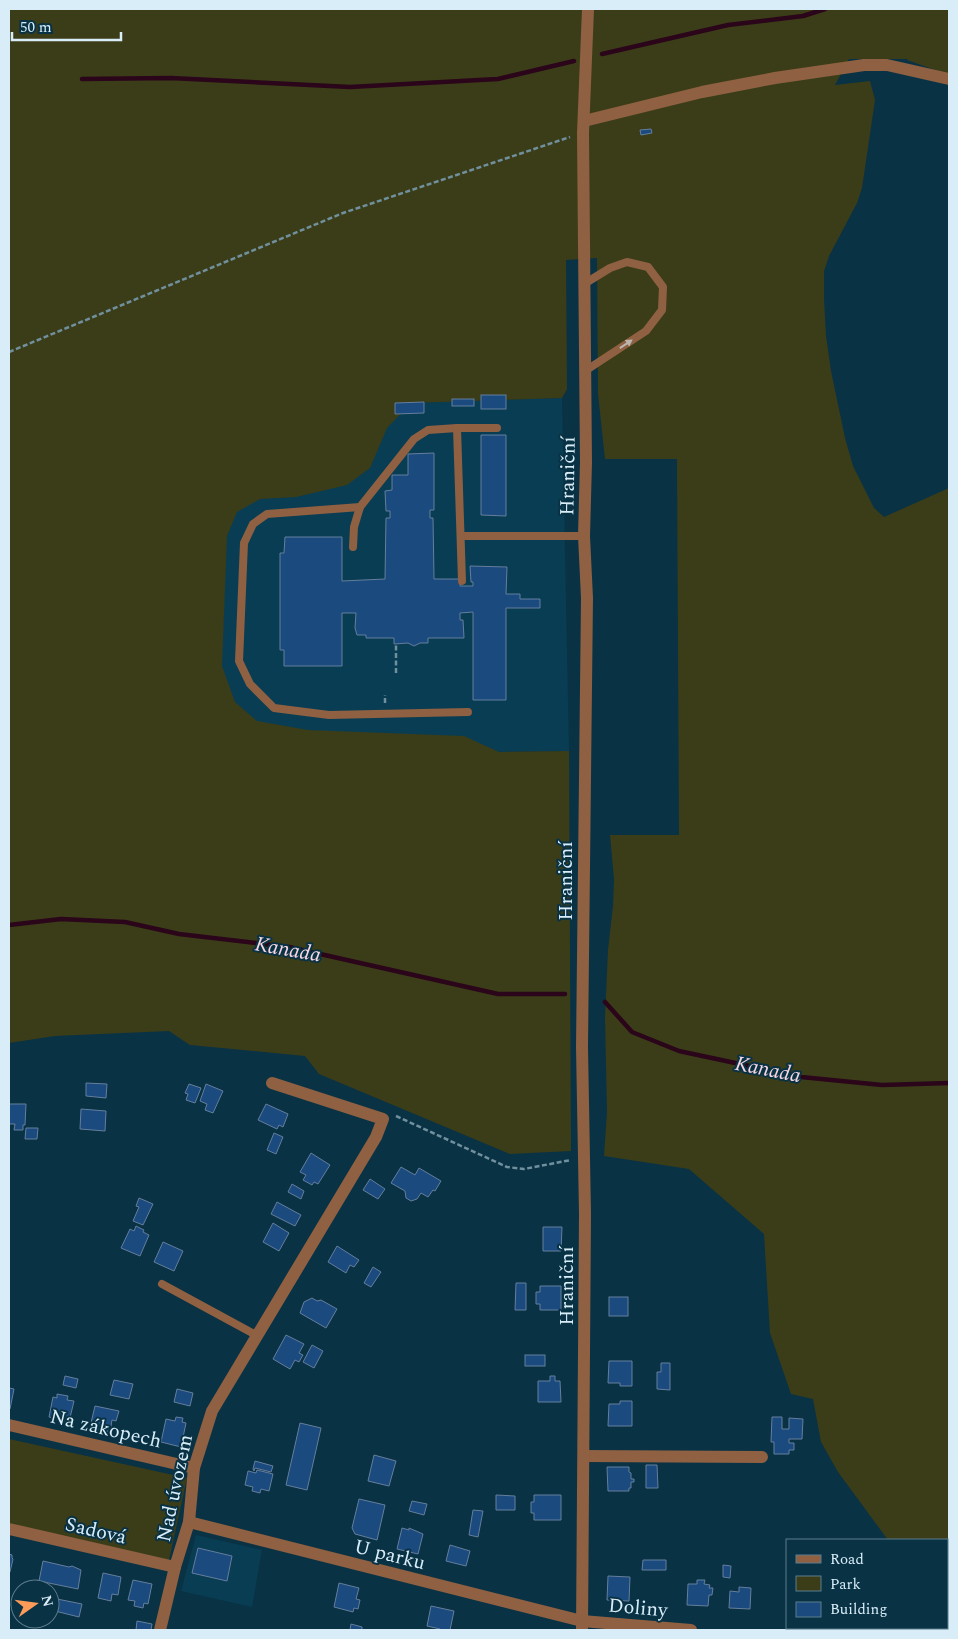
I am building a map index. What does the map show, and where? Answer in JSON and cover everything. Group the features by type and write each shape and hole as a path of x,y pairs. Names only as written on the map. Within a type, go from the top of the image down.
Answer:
{"street":[{"name":"Hraniční","path":"582,1626 584,1158 582,1048 587,598 584,536 586,462 583,127 588,9"},
{"path":"583,127 702,92 775,78 864,65 887,65 949,79"},
{"path":"272,1083 383,1119"},
{"name":"Nad úvozem","path":"160,1630 189,1522 194,1468 212,1411 376,1137 383,1119"},
{"name":"Na zákopech","path":"9,1425 194,1468"},
{"path":"584,1456 762,1457"},
{"name":"U parku","path":"189,1522 582,1626"},
{"name":"Sadová","path":"9,1529 176,1567"},
{"name":"Doliny","path":"582,1626 691,1630"}],"lane":[{"path":"584,284 610,268 627,262 648,267 663,287 662,310 646,331 585,371"},
{"path":"457,428 462,581"},
{"path":"353,547 354,527 360,508 414,439 428,430 497,428"},
{"path":"360,508 267,514 253,524 244,542 239,661 250,684 274,708 329,715 468,712"},
{"path":"461,536 584,536"},
{"path":"162,1284 256,1335"}],"path":[{"path":"9,352 343,213 583,127"},
{"path":"396,644 396,673"},
{"path":"383,1119 395,1115 506,1167 524,1169 584,1158"}],"shaded area":[{"path":"562,398 569,751 201,756 197,403 411,403"},
{"path":"196,1535 262,1550 252,1607 181,1591"}],"green space":[{"path":"9,9 949,9 949,75 908,59 849,59 835,85 870,81 875,100 862,188 857,203 829,256 824,271 824,299 826,336 831,371 845,438 853,466 874,508 884,517 949,488 949,1585 948,1539 887,1539 838,1472 821,1442 813,1399 791,1394 770,1333 764,1234 689,1169 604,1156 607,1112 605,1017 614,879 610,835 679,835 677,459 605,459 598,394 597,258 566,260 567,389 562,398 411,403 387,428 370,468 347,485 296,497 260,499 237,512 227,536 222,666 235,702 257,721 308,730 464,736 499,752 569,751 571,1151 510,1154 319,1074 305,1056 190,1045 169,1031 55,1036 9,1043"},
{"path":"9,1439 187,1478 169,1560 9,1525"}],"building":[{"path":"651,129 652,133 641,135 640,130"},
{"path":"481,395 506,395 506,409 481,409"},
{"path":"452,399 474,399 474,406 452,406"},
{"path":"424,402 424,413 395,414 395,403"},
{"path":"481,435 506,435 506,516 481,515"},
{"path":"434,453 434,510 430,510 430,518 433,518 434,579 461,579 460,586 473,586 470,566 507,567 506,594 520,594 520,599 540,599 540,608 506,608 506,700 473,700 473,612 460,613 460,620 463,620 464,638 428,638 428,643 420,643 414,646 408,643 394,644 394,638 366,638 366,635 357,635 355,628 356,613 342,613 342,666 284,666 284,650 280,650 280,553 284,553 285,537 342,537 342,581 385,579 386,518 390,518 390,511 386,511 385,491 392,490 392,475 408,475 408,454"},
{"path":"86,1083 107,1084 106,1098 86,1096"},
{"path":"189,1084 201,1088 195,1103 186,1100 188,1094 185,1093"},
{"path":"206,1084 223,1091 213,1113 205,1110 207,1104 200,1101"},
{"path":"9,1104 26,1104 23,1130 14,1130 15,1124 9,1124"},
{"path":"266,1104 288,1114 283,1127 279,1125 277,1129 258,1120"},
{"path":"81,1109 106,1111 105,1131 80,1129"},
{"path":"26,1128 38,1128 37,1139 25,1139"},
{"path":"274,1133 283,1137 276,1154 267,1150"},
{"path":"311,1153 330,1165 318,1184 314,1182 312,1185 303,1180 306,1175 300,1172"},
{"path":"401,1167 415,1175 419,1168 441,1181 435,1191 433,1190 428,1197 421,1193 417,1199 411,1201 406,1198 405,1191 391,1183"},
{"path":"370,1179 385,1189 378,1199 363,1190"},
{"path":"292,1184 304,1191 301,1199 288,1192"},
{"path":"139,1198 153,1204 143,1225 133,1221 139,1207 136,1206"},
{"path":"277,1202 301,1215 295,1226 271,1214"},
{"path":"273,1223 289,1233 279,1251 263,1242"},
{"path":"136,1226 149,1235 140,1256 121,1248 130,1229 134,1231"},
{"path":"543,1227 562,1227 561,1251 543,1251"},
{"path":"163,1242 183,1251 174,1271 154,1262"},
{"path":"337,1246 359,1260 354,1267 350,1265 346,1273 328,1262"},
{"path":"373,1267 381,1272 371,1287 364,1283"},
{"path":"516,1283 526,1283 526,1310 515,1310"},
{"path":"540,1286 561,1286 561,1310 540,1310 540,1304 536,1304 536,1292 540,1292"},
{"path":"609,1297 628,1297 628,1316 609,1316"},
{"path":"312,1298 317,1301 321,1300 337,1309 326,1328 300,1313 304,1302"},
{"path":"286,1335 304,1344 299,1353 303,1355 299,1362 295,1360 290,1369 273,1359"},
{"path":"312,1345 323,1351 314,1368 303,1362"},
{"path":"525,1355 545,1355 545,1366 525,1366"},
{"path":"609,1361 632,1361 632,1386 608,1383"},
{"path":"661,1363 670,1363 670,1390 657,1389 657,1372 661,1372"},
{"path":"65,1376 78,1379 76,1388 63,1385"},
{"path":"550,1376 555,1376 555,1381 560,1381 561,1402 538,1402 538,1381 550,1381"},
{"path":"114,1380 133,1384 129,1399 110,1395"},
{"path":"9,1388 14,1389 10,1409 9,1409"},
{"path":"177,1389 193,1393 190,1406 174,1402"},
{"path":"57,1394 68,1396 67,1400 74,1401 69,1422 49,1417 53,1397 57,1398"},
{"path":"620,1401 632,1401 632,1426 608,1426 609,1404 620,1404"},
{"path":"95,1406 119,1411 116,1421 112,1420 110,1432 90,1427"},
{"path":"176,1417 183,1418 182,1422 186,1423 181,1447 161,1442 166,1419 175,1421"},
{"path":"772,1417 782,1417 782,1429 789,1429 789,1418 803,1419 802,1439 789,1439 789,1443 794,1443 794,1450 789,1450 789,1454 774,1454 774,1442 771,1442"},
{"path":"300,1423 321,1428 307,1490 286,1485"},
{"path":"374,1455 396,1461 389,1486 368,1481"},
{"path":"255,1461 273,1466 271,1472 255,1468 254,1471"},
{"path":"646,1465 657,1465 658,1488 646,1488"},
{"path":"607,1467 629,1467 631,1479 634,1479 634,1482 631,1482 629,1491 608,1491"},
{"path":"257,1470 273,1474 269,1491 261,1489 260,1493 252,1491 253,1487 245,1485 248,1471 256,1473"},
{"path":"496,1495 515,1496 515,1510 496,1510"},
{"path":"534,1495 561,1495 561,1520 534,1520 534,1513 531,1513 531,1502 534,1502"},
{"path":"359,1499 385,1505 377,1540 355,1534 352,1528"},
{"path":"412,1501 427,1504 424,1515 409,1511"},
{"path":"473,1510 483,1511 478,1537 469,1535"},
{"path":"402,1528 409,1530 409,1528 423,1534 418,1554 397,1549"},
{"path":"450,1545 470,1551 466,1566 446,1561"},
{"path":"198,1548 232,1556 227,1581 192,1573"},
{"path":"9,1554 12,1555 13,1559 10,1572 9,1572"},
{"path":"643,1560 666,1560 666,1570 642,1570"},
{"path":"43,1561 72,1566 81,1570 78,1589 60,1585 60,1579 39,1579"},
{"path":"723,1565 731,1566 730,1578 723,1577"},
{"path":"103,1573 121,1577 118,1595 112,1594 111,1601 98,1598"},
{"path":"608,1576 630,1577 629,1601 607,1600"},
{"path":"133,1580 152,1584 148,1604 144,1603 143,1608 134,1606 135,1601 128,1600"},
{"path":"697,1580 705,1580 704,1584 710,1585 709,1588 713,1588 712,1595 709,1595 708,1606 687,1605 688,1584 697,1584"},
{"path":"339,1583 359,1588 356,1599 360,1600 358,1609 354,1608 353,1612 334,1607"},
{"path":"739,1587 751,1588 750,1609 729,1608 730,1591 739,1592"},
{"path":"60,1600 82,1604 79,1617 60,1612"},
{"path":"431,1606 454,1611 450,1630 439,1630 427,1626"},
{"path":"137,1621 152,1624 151,1630 136,1630"},
{"path":"351,1624 362,1627 362,1630 350,1630"}],"waterway":[{"path":"602,54 728,25 803,16 825,9"},
{"path":"82,79 171,78 350,87 498,79 574,61"},
{"name":"Kanada","path":"9,925 61,919 125,922 179,934 289,947 498,994 565,994"},
{"name":"Kanada","path":"605,1002 632,1032 679,1051 801,1077 882,1085 949,1083"}]}
